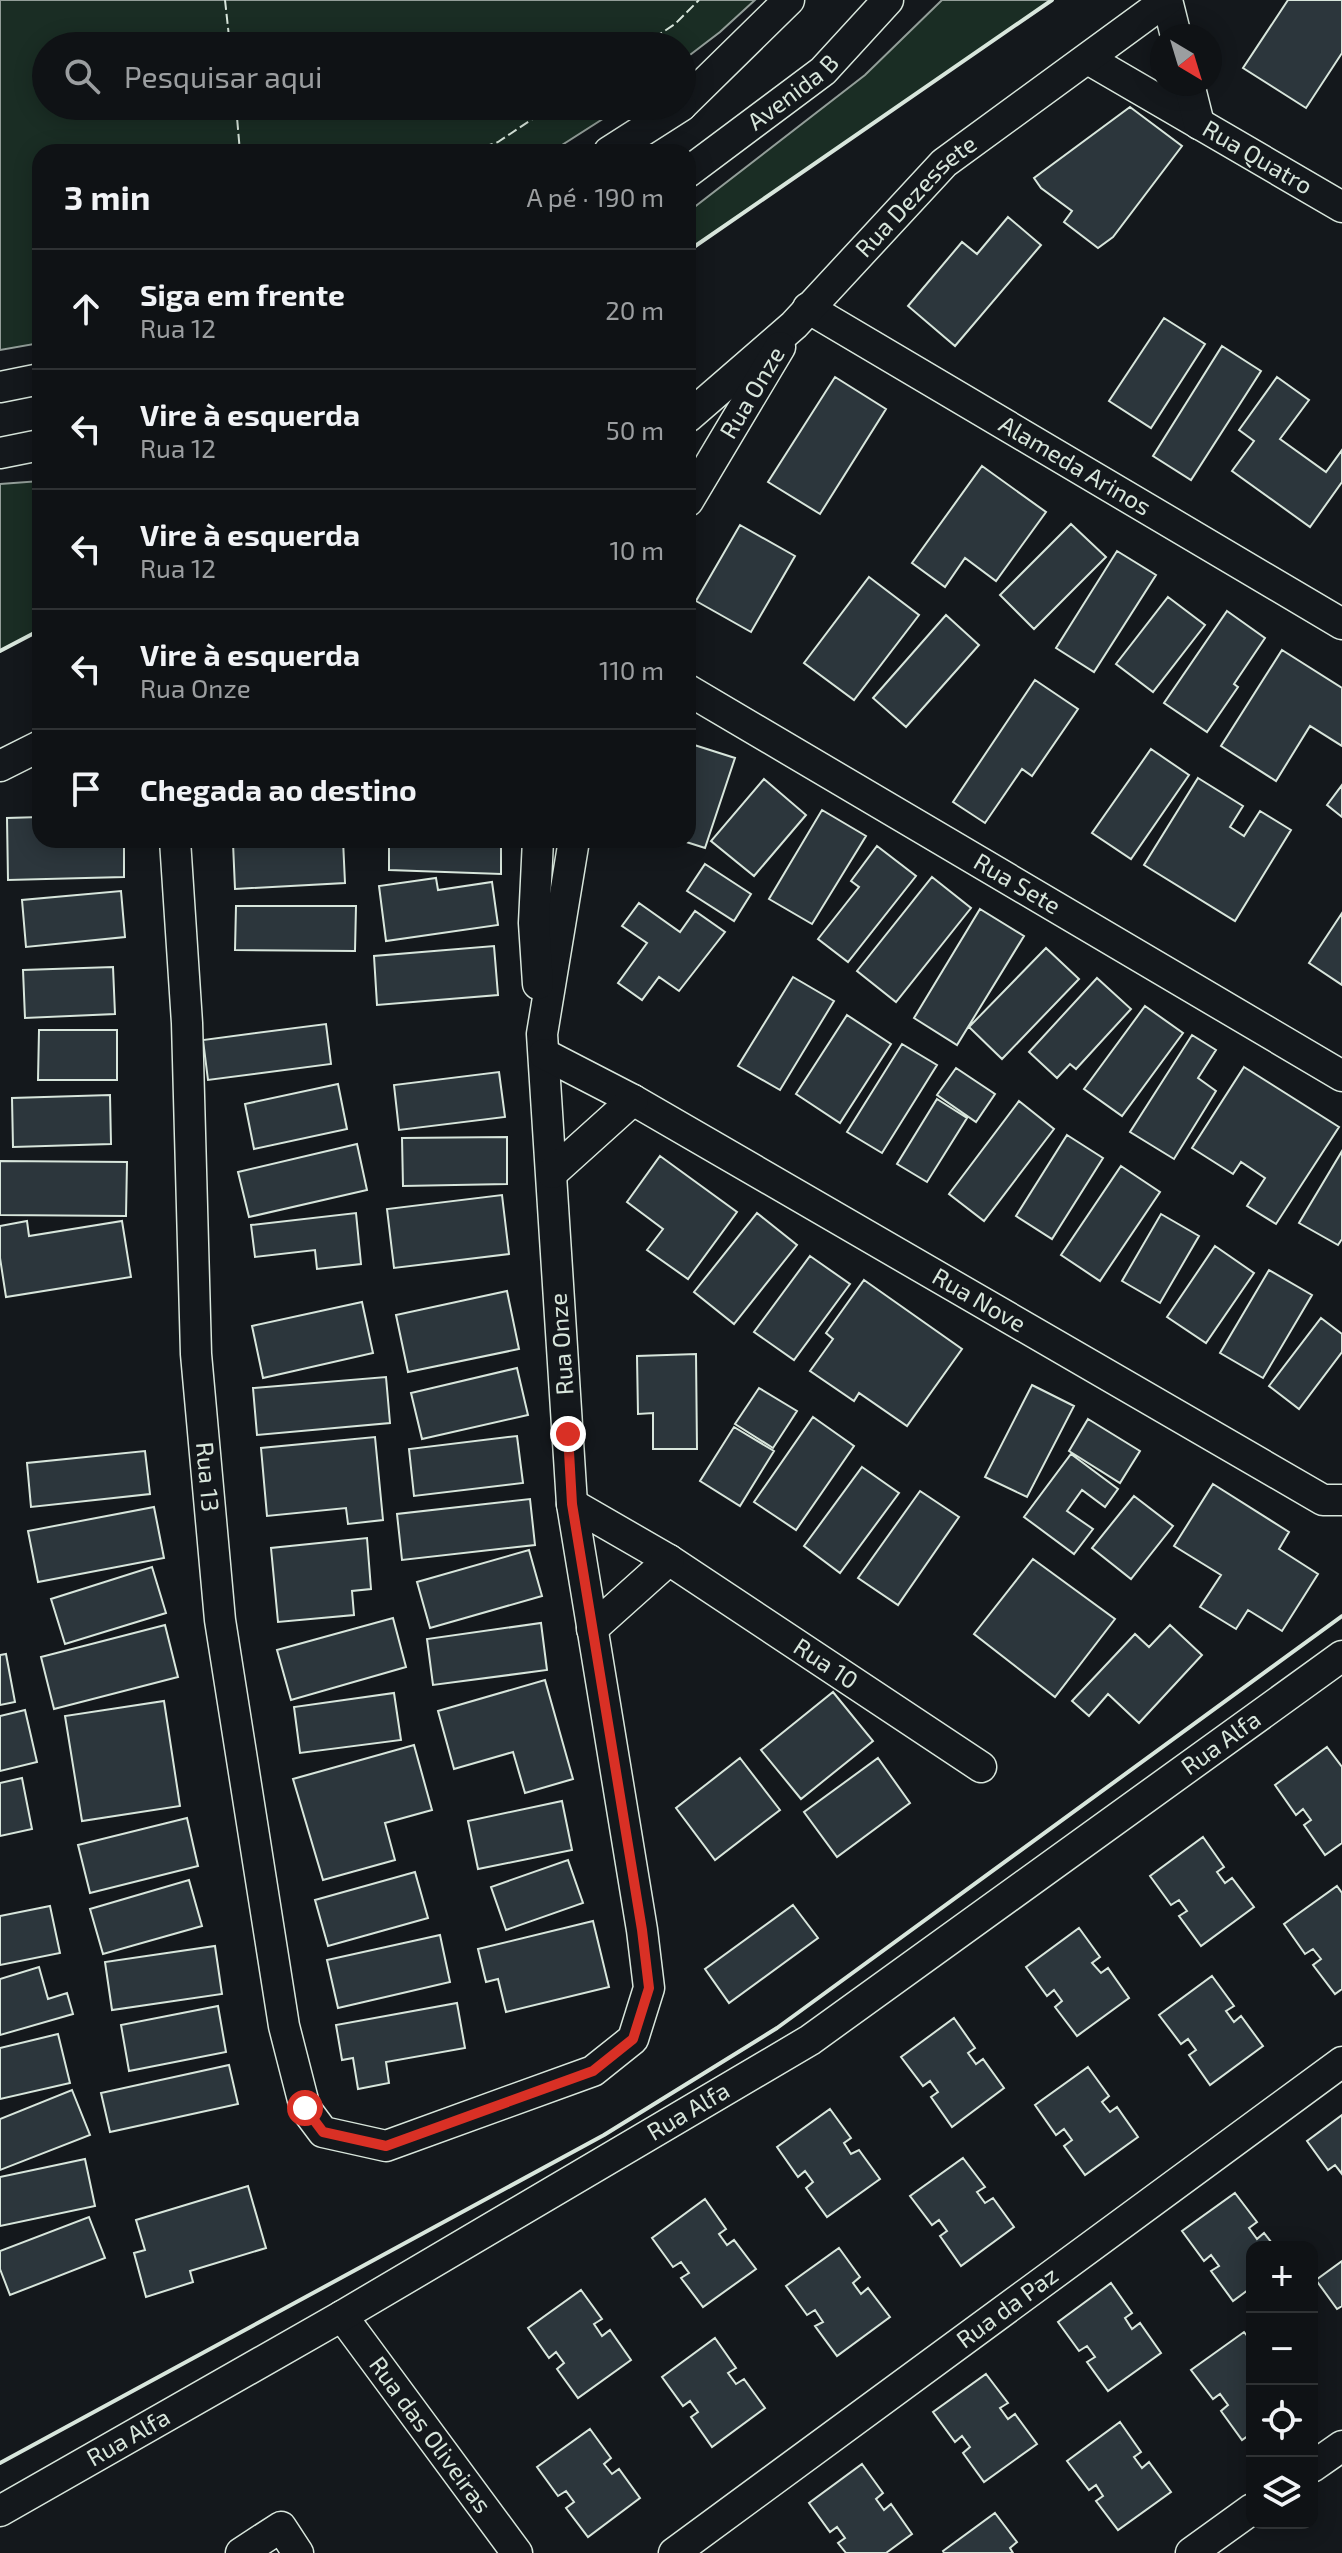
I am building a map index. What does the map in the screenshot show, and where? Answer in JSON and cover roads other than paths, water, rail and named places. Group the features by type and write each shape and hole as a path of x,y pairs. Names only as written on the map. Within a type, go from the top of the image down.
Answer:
{"street":[{"path":"696,90 789,0"},
{"name":"Avenida B","path":"696,166 823,71 888,0"},
{"path":"1167,0 1173,24"},
{"name":"Rua Dezessete","path":"696,410 801,316 944,163 1167,0"},
{"name":"Rua Quatro","path":"1088,59 1342,207"},
{"path":"1192,96 1199,124"},
{"path":"621,144 658,120"},
{"name":"Rua Onze","path":"696,488 801,316"},
{"name":"Alameda Arinos","path":"801,316 1342,624"},
{"path":"0,387 32,381"},
{"path":"0,453 32,447"},
{"name":"Rua Sete","path":"696,695 1342,1076"},
{"path":"0,766 32,750"},
{"name":"Rua 13","path":"176,848 187,1023 196,1354 220,1620 284,2026 305,2108 323,2132 386,2146 593,2071 633,2039 649,1988"},
{"path":"538,848 534,923 543,1044"},
{"name":"Rua Onze","path":"573,848 543,1044 572,1504 649,1988"},
{"name":"Rua Nove","path":"543,1044 633,1100 1333,1500"},
{"path":"552,1173 633,1100"},
{"name":"Rua 10","path":"572,1504 669,1560 981,1767"},
{"path":"592,1629 669,1560"},
{"name":"Rua Alfa","path":"0,2511 342,2316 810,2040 1342,1656"},
{"name":"Rua da Paz","path":"674,2553 1342,2062"},
{"name":"Rua das Oliveiras","path":"342,2316 517,2553"},
{"path":"1318,2463 1342,2446"},
{"path":"1191,2553 1246,2513"},
{"path":"241,2553 281,2527 298,2553"}]}
